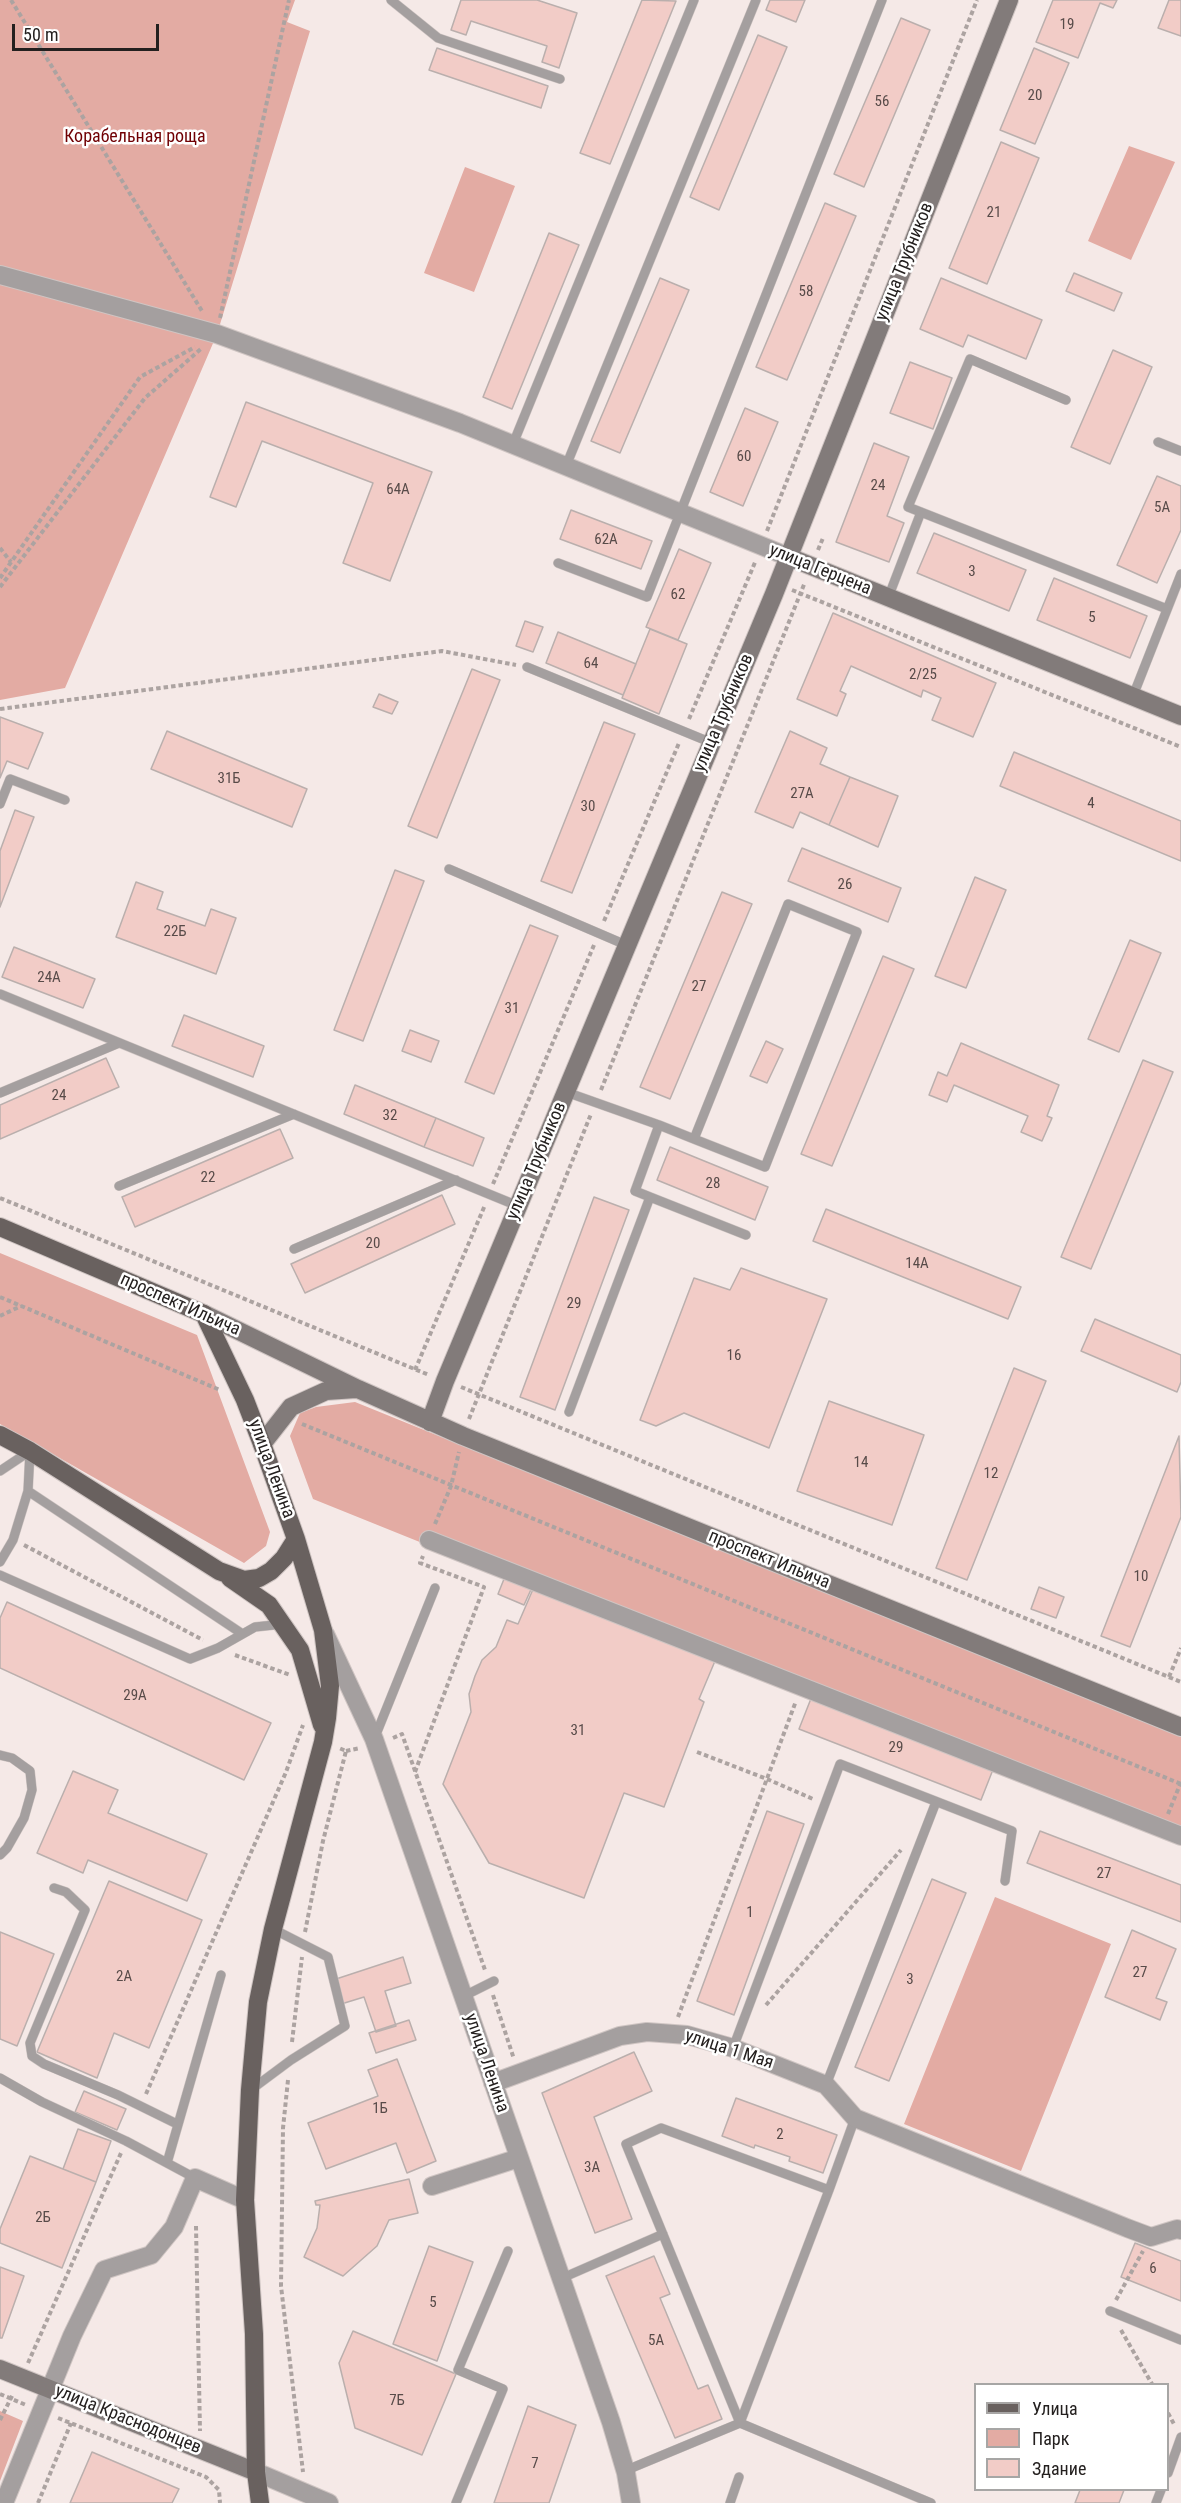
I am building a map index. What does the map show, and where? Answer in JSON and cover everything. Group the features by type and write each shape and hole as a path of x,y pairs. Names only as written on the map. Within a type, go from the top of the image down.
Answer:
{"main road":[{"name":"проспект Ильича","path":"0,1227 204,1314"},
{"name":"улица Ленина","path":"204,1314 245,1400 296,1539 323,1630 330,1686 324,1738 273,1929 258,2001 250,2090 245,2200 254,2334 256,2472 260,2503"},
{"path":"0,1435 30,1451 219,1570 269,1605 304,1660 324,1738"},
{"path":"219,1570 244,1580 259,1578 271,1571 296,1539"}],"street":[{"name":"улица Трубников","path":"430,1422 445,1381 789,557 1009,0"},
{"name":"улица Герцена","path":"0,275 217,334 460,423 1181,716"},
{"name":"проспект Ильича","path":"204,1314 463,1437 1180,1722"},
{"name":"проспект Ильича","path":"262,1444 291,1407 326,1391 358,1389"},
{"path":"428,1545 802,1687 1181,1836"},
{"name":"улица Ленина","path":"323,1630 375,1742 561,2279 626,2473 631,2503"},
{"name":"улица 1 Мая","path":"493,2083 620,2036 647,2032 687,2035 733,2048 825,2085"},
{"path":"825,2085 855,2118 1150,2237 1181,2230"},
{"path":"432,2186 519,2158"},
{"path":"4,2503 72,2336 104,2270 151,2255 174,2226 195,2178 245,2200"},
{"name":"улица Краснодонцев","path":"0,2369 256,2472"},
{"path":"256,2472 329,2503"}],"lane":[{"path":"392,0 438,38 560,79"},
{"path":"513,444 694,0"},
{"path":"566,466 756,0"},
{"path":"558,563 647,597 882,0"},
{"path":"1066,400 970,359 908,507 1167,609"},
{"path":"1158,442 1181,452"},
{"path":"888,598 921,512"},
{"path":"1132,696 1181,574"},
{"path":"527,667 712,743"},
{"path":"0,804 10,779 65,800"},
{"path":"449,869 626,945"},
{"path":"566,1092 659,1125 694,1139 765,1167 857,932 788,904 694,1139"},
{"path":"0,994 518,1206"},
{"path":"0,1093 119,1043"},
{"path":"118,1186 294,1114"},
{"path":"659,1125 635,1191 746,1235"},
{"path":"294,1248 456,1180"},
{"path":"569,1412 651,1197"},
{"path":"0,1471 30,1451"},
{"path":"0,1562 13,1540 28,1491 30,1451"},
{"path":"28,1491 241,1634"},
{"path":"0,1575 190,1659 218,1648 255,1627 283,1624"},
{"path":"375,1742 435,1588"},
{"path":"0,1755 12,1758 30,1771 32,1790 24,1818 7,1848 0,1855"},
{"path":"733,2048 840,1764 1012,1831 1005,1881"},
{"path":"825,2085 936,1802"},
{"path":"54,1888 66,1892 85,1910 30,2043 29,2050 32,2056 44,2064 177,2124"},
{"path":"250,2090 291,2060 345,2026 328,1957 273,1929"},
{"path":"167,2163 221,1975"},
{"path":"464,1996 491,1982"},
{"path":"0,2078 42,2102 126,2141 195,2178"},
{"path":"740,2423 855,2118"},
{"path":"740,2423 626,2144 661,2128 829,2190"},
{"path":"561,2279 663,2234"},
{"path":"456,2503 503,2389 458,2370 508,2251"},
{"path":"1110,2311 1181,2340"},
{"path":"626,2473 634,2467 740,2423 932,2503"},
{"path":"1169,2468 1181,2437"},
{"path":"730,2503 740,2477"}],"path":[{"path":"0,578 140,377 217,334 11,0"},
{"path":"415,1370 750,573 977,0"},
{"path":"0,548 11,562"},
{"path":"750,573 1181,747"},
{"path":"415,1772 484,1587 420,1563 451,1486 463,1437 478,1393 801,594"},
{"path":"0,709 442,651 527,667"},
{"path":"0,1198 1181,1682"},
{"path":"0,1316 21,1306"},
{"path":"451,1486 1181,1783 1162,1829"},
{"path":"13,1540 218,1648 290,1675 295,1680"},
{"path":"1169,1677 1181,1648"},
{"path":"672,2034 802,1687"},
{"path":"141,2107 304,1722"},
{"path":"301,1733 324,1738 346,1751 402,1734 491,1982 519,2074"},
{"path":"305,2493 281,2286 283,2128 303,1945 323,1841 346,1751"},
{"path":"697,1752 825,1804"},
{"path":"760,2012 906,1844"},
{"path":"0,2420 22,2378 126,2141"},
{"path":"196,2225 201,2474"},
{"path":"0,2394 201,2474 214,2483 219,2490 220,2503"},
{"path":"39,2503 71,2423"}],"green space":[{"name":"Корабельная роща","path":"0,0 295,0 287,22 310,31 217,334 65,688 0,700"},
{"path":"1129,146 1175,162 1131,260 1088,241"},
{"path":"465,167 515,186 474,292 424,273"},
{"path":"0,1253 197,1335 270,1532 266,1546 244,1563 0,1424"},
{"path":"355,1402 1181,1737 1181,1839 715,1661 313,1499 290,1436 300,1413 316,1407"},
{"path":"995,1897 1111,1944 1021,2171 904,2124"},
{"path":"0,2411 23,2421 0,2481"}],"building":[{"path":"461,0 537,0 577,13 559,68 542,62 547,46 471,21 466,35 451,30"},
{"path":"642,0 676,1 610,164 580,153"},
{"path":"770,0 805,0 796,22 766,10"},
{"path":"1053,0 1117,0 1113,8 1100,3 1078,58 1036,42"},
{"path":"1169,0 1181,0 1181,36 1158,28"},
{"path":"901,18 930,30 864,187 834,174"},
{"path":"758,35 787,47 719,210 690,197"},
{"path":"437,48 548,86 541,108 429,70"},
{"path":"1034,48 1069,63 1035,144 1000,130"},
{"path":"1001,142 1039,158 987,284 949,268"},
{"path":"825,203 856,216 787,380 756,367"},
{"path":"549,233 579,245 512,409 483,397"},
{"path":"1074,273 1122,293 1114,311 1066,291"},
{"path":"660,278 689,290 620,453 591,441"},
{"path":"941,278 1042,320 1026,359 968,335 963,347 920,329"},
{"path":"1113,350 1152,367 1110,464 1071,447"},
{"path":"910,362 952,378 933,429 890,413"},
{"path":"246,402 432,472 390,581 343,563 373,483 262,441 236,507 210,497"},
{"path":"745,408 778,422 743,506 710,492"},
{"path":"874,443 909,457 887,516 904,523 889,562 836,542"},
{"path":"1157,476 1181,486 1181,530 1157,583 1117,565"},
{"path":"571,510 652,541 641,569 560,539"},
{"path":"934,533 1026,570 1009,611 917,573"},
{"path":"679,549 711,563 678,640 646,627"},
{"path":"1054,578 1147,616 1130,658 1037,620"},
{"path":"833,613 996,683 973,737 932,720 941,698 923,690 921,697 851,666 840,691 846,694 837,716 797,699"},
{"path":"525,621 543,627 533,652 516,646"},
{"path":"650,629 687,644 659,714 622,698"},
{"path":"558,632 636,664 623,695 546,663"},
{"path":"472,669 500,680 437,838 408,826"},
{"path":"379,694 398,702 392,714 373,707"},
{"path":"0,717 43,733 28,769 7,761 0,778"},
{"path":"604,722 635,734 572,893 541,881"},
{"path":"167,731 307,789 292,827 151,769"},
{"path":"790,731 827,748 820,764 850,777 829,825 800,812 793,828 755,812"},
{"path":"1014,752 1181,821 1181,861 1000,786"},
{"path":"850,777 898,796 878,847 829,825"},
{"path":"15,810 34,817 0,907 0,851"},
{"path":"802,848 901,888 888,922 788,881"},
{"path":"395,870 424,881 363,1041 334,1030"},
{"path":"975,877 1006,890 966,988 935,976"},
{"path":"136,882 163,892 157,909 205,926 211,909 236,918 216,974 116,937"},
{"path":"722,892 752,904 670,1099 640,1087"},
{"path":"530,925 558,936 494,1094 465,1082"},
{"path":"1130,940 1161,953 1119,1052 1088,1039"},
{"path":"14,947 95,979 83,1008 2,977"},
{"path":"883,956 914,969 832,1166 801,1154"},
{"path":"184,1015 264,1046 253,1077 172,1046"},
{"path":"410,1030 439,1041 431,1062 402,1051"},
{"path":"766,1041 783,1049 767,1083 750,1076"},
{"path":"961,1043 1059,1085 1047,1116 1052,1118 1042,1141 1021,1132 1028,1116 954,1085 947,1102 929,1095 938,1072 947,1076"},
{"path":"106,1058 119,1087 0,1139 0,1105"},
{"path":"1143,1060 1173,1072 1091,1269 1061,1257"},
{"path":"355,1085 436,1118 424,1147 344,1114"},
{"path":"436,1118 484,1138 473,1166 424,1147"},
{"path":"280,1129 293,1158 135,1227 122,1197"},
{"path":"670,1147 768,1187 755,1220 657,1180"},
{"path":"442,1195 455,1224 305,1293 291,1264"},
{"path":"594,1197 629,1210 555,1410 520,1397"},
{"path":"826,1209 1021,1287 1008,1319 813,1241"},
{"path":"741,1268 827,1299 769,1448 684,1413 656,1426 640,1420 694,1278 730,1290"},
{"path":"1095,1319 1181,1355 1181,1382 1177,1392 1081,1351"},
{"path":"1014,1368 1046,1381 967,1580 936,1568"},
{"path":"829,1401 924,1435 892,1525 797,1491"},
{"path":"1179,1436 1181,1517 1130,1647 1101,1636"},
{"path":"506,1574 533,1585 524,1605 498,1594"},
{"path":"534,1587 715,1661 699,1699 704,1702 664,1807 624,1793 584,1898 489,1863 443,1784 471,1712 469,1694 482,1660 496,1647 507,1620 518,1624"},
{"path":"1039,1587 1064,1597 1056,1618 1031,1609"},
{"path":"7,1602 271,1723 244,1780 0,1668 0,1618"},
{"path":"812,1696 994,1767 981,1800 799,1729"},
{"path":"73,1771 118,1790 108,1813 207,1854 187,1901 88,1860 83,1873 37,1853"},
{"path":"767,1811 804,1824 734,2015 697,2001"},
{"path":"1040,1831 1181,1885 1181,1922 1027,1863"},
{"path":"932,1879 966,1893 889,2081 855,2067"},
{"path":"109,1881 202,1920 149,2048 114,2033 97,2078 37,2052"},
{"path":"1132,1930 1176,1949 1156,1998 1167,2002 1160,2020 1105,1997"},
{"path":"0,1932 54,1954 17,2046 0,2039"},
{"path":"403,1957 411,1983 385,1991 396,2026 376,2032 364,1997 338,2005 330,1981"},
{"path":"409,2020 416,2040 376,2053 369,2033"},
{"path":"634,2052 652,2091 594,2117 632,2219 595,2233 542,2093"},
{"path":"397,2059 436,2161 407,2173 396,2143 326,2169 308,2123 378,2096 368,2070"},
{"path":"84,2091 126,2109 117,2130 75,2112"},
{"path":"736,2098 837,2135 823,2173 789,2161 790,2157 755,2145 754,2148 722,2136"},
{"path":"78,2129 111,2141 96,2182 63,2169"},
{"path":"30,2156 96,2182 62,2268 0,2243 0,2229"},
{"path":"409,2179 418,2213 389,2220 377,2246 343,2276 304,2257 317,2228 320,2205 316,2205 315,2201"},
{"path":"1135,2243 1181,2261 1181,2301 1121,2277"},
{"path":"429,2246 473,2262 437,2361 393,2344"},
{"path":"654,2256 670,2294 660,2298 698,2389 708,2385 722,2419 675,2438 606,2276"},
{"path":"0,2267 24,2276 2,2338 0,2338"},
{"path":"353,2331 456,2374 422,2455 355,2428 339,2363"},
{"path":"528,2406 576,2425 549,2503 494,2503"},
{"path":"92,2452 179,2489 172,2503 70,2503"},
{"path":"1080,2491 1124,2491 1119,2503 1075,2503"}]}
